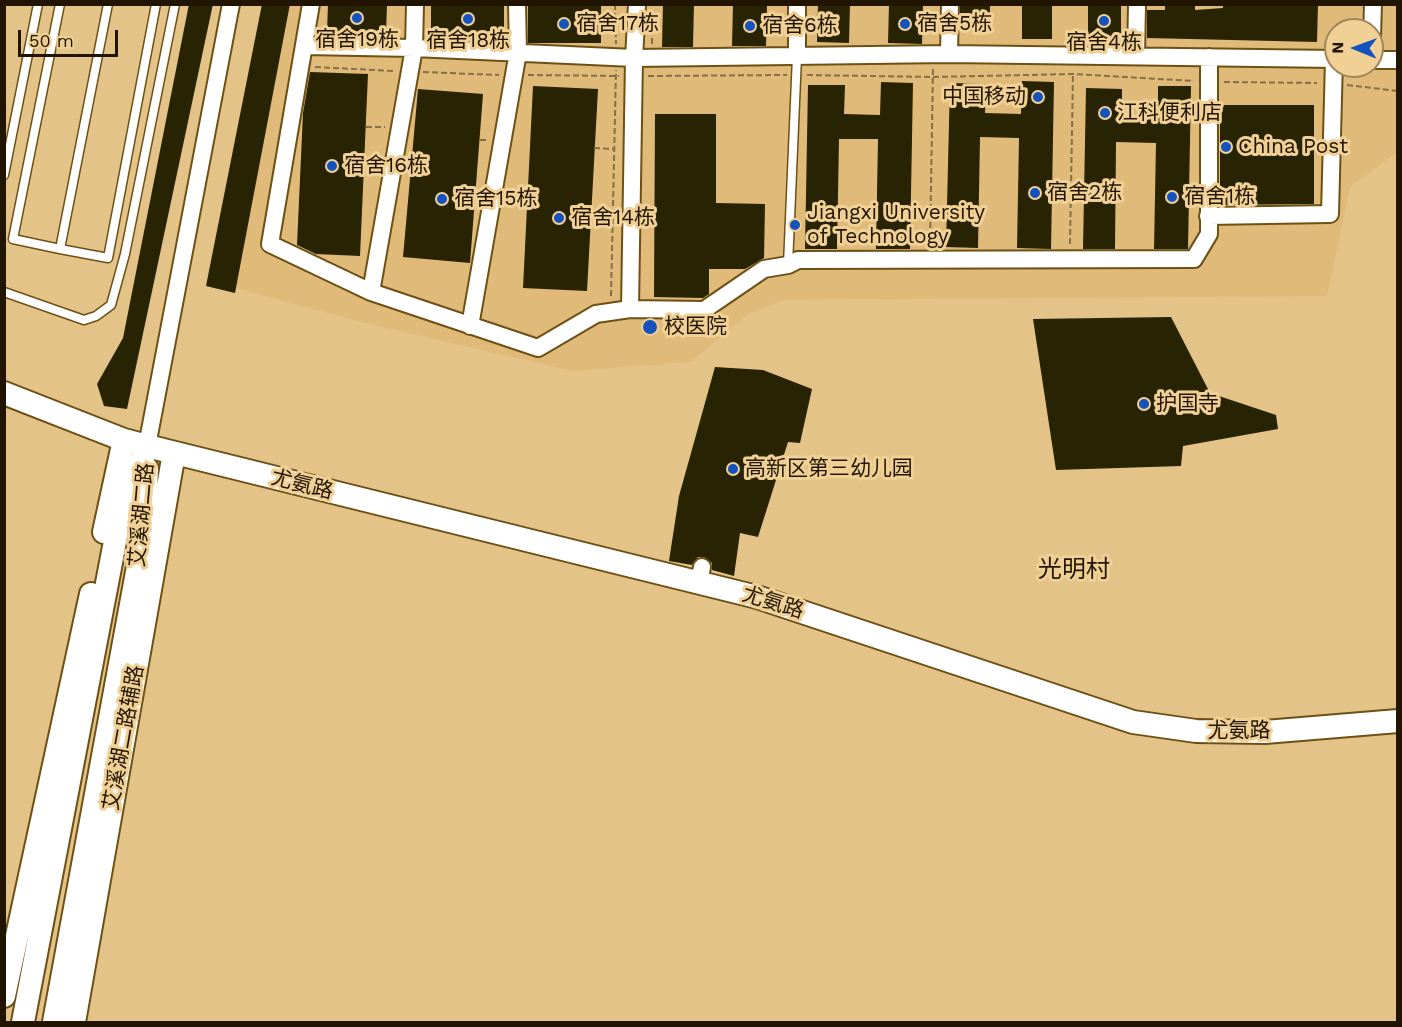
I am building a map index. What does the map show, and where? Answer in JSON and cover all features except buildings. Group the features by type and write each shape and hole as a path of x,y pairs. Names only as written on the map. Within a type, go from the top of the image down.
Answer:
{"main road":[{"name":"尤氨路","path":"4,393 124,440 701,575 757,597 1133,722 1196,731 1265,732 1398,721"},
{"path":"4,996 124,440"},
{"name":"艾溪湖二路","path":"23,1023 117,531 147,446"},
{"name":"艾溪湖二路","path":"54,1023 144,534 147,446"},
{"name":"艾溪湖二路辅路","path":"74,1023 174,453"}],"street":[{"path":"147,446 231,4"},
{"path":"311,4 270,244 371,292 538,348 596,314 630,309 704,310 764,269 788,265 798,260 1194,259 1209,234 1209,57"},
{"path":"371,292 414,48 415,4"},
{"path":"470,326 518,52 517,4"},
{"path":"630,309 637,4"},
{"path":"796,56 797,4"},
{"path":"941,54 950,4"},
{"path":"1136,56 1137,4"},
{"path":"304,46 414,48 634,58 941,54 1324,59"},
{"path":"1208,216 1329,214 1333,78"}],"lane":[{"path":"4,175 38,4"},
{"path":"60,4 14,239 108,258 156,4"},
{"path":"60,249 108,4"},
{"path":"4,291 84,321 96,316 111,305 125,254 175,4"},
{"path":"788,265 796,56"}],"path":[{"path":"610,312 615,149 615,4"},
{"path":"652,19 652,58"},
{"path":"930,260 933,77 941,54"},
{"path":"1070,260 1074,55"},
{"path":"301,66 410,72 616,76"},
{"path":"634,76 933,77 1073,74 1209,82 1333,84 1398,92"},
{"path":"366,127 400,127"},
{"path":"594,148 633,150"}],"shaded area":[{"name":"Jiangxi University of Technology","path":"290,5 1397,5 1397,152 1350,187 1327,296 783,300 749,314 690,362 572,371 361,322 236,288"}],"place":[{"name":"宿舍19栋","path":"357,18"},
{"name":"宿舍18栋","path":"468,19"},
{"name":"宿舍4栋","path":"1104,21"},
{"name":"宿舍17栋","path":"564,24"},
{"name":"宿舍5栋","path":"905,24"},
{"name":"宿舍6栋","path":"750,26"},
{"name":"中国移动","path":"1038,97"},
{"name":"江科便利店","path":"1105,113"},
{"name":"China Post","path":"1226,147"},
{"name":"宿舍16栋","path":"332,166"},
{"name":"宿舍2栋","path":"1035,193"},
{"name":"宿舍1栋","path":"1172,197"},
{"name":"宿舍15栋","path":"442,199"},
{"name":"宿舍14栋","path":"559,218"},
{"name":"Jiangxi University of Technology","path":"795,225"},
{"name":"校医院","path":"650,327"},
{"name":"护国寺","path":"1144,404"},
{"name":"高新区第三幼儿园","path":"733,469"}],"district":[{"name":"光明村","path":"1074,570"}]}
